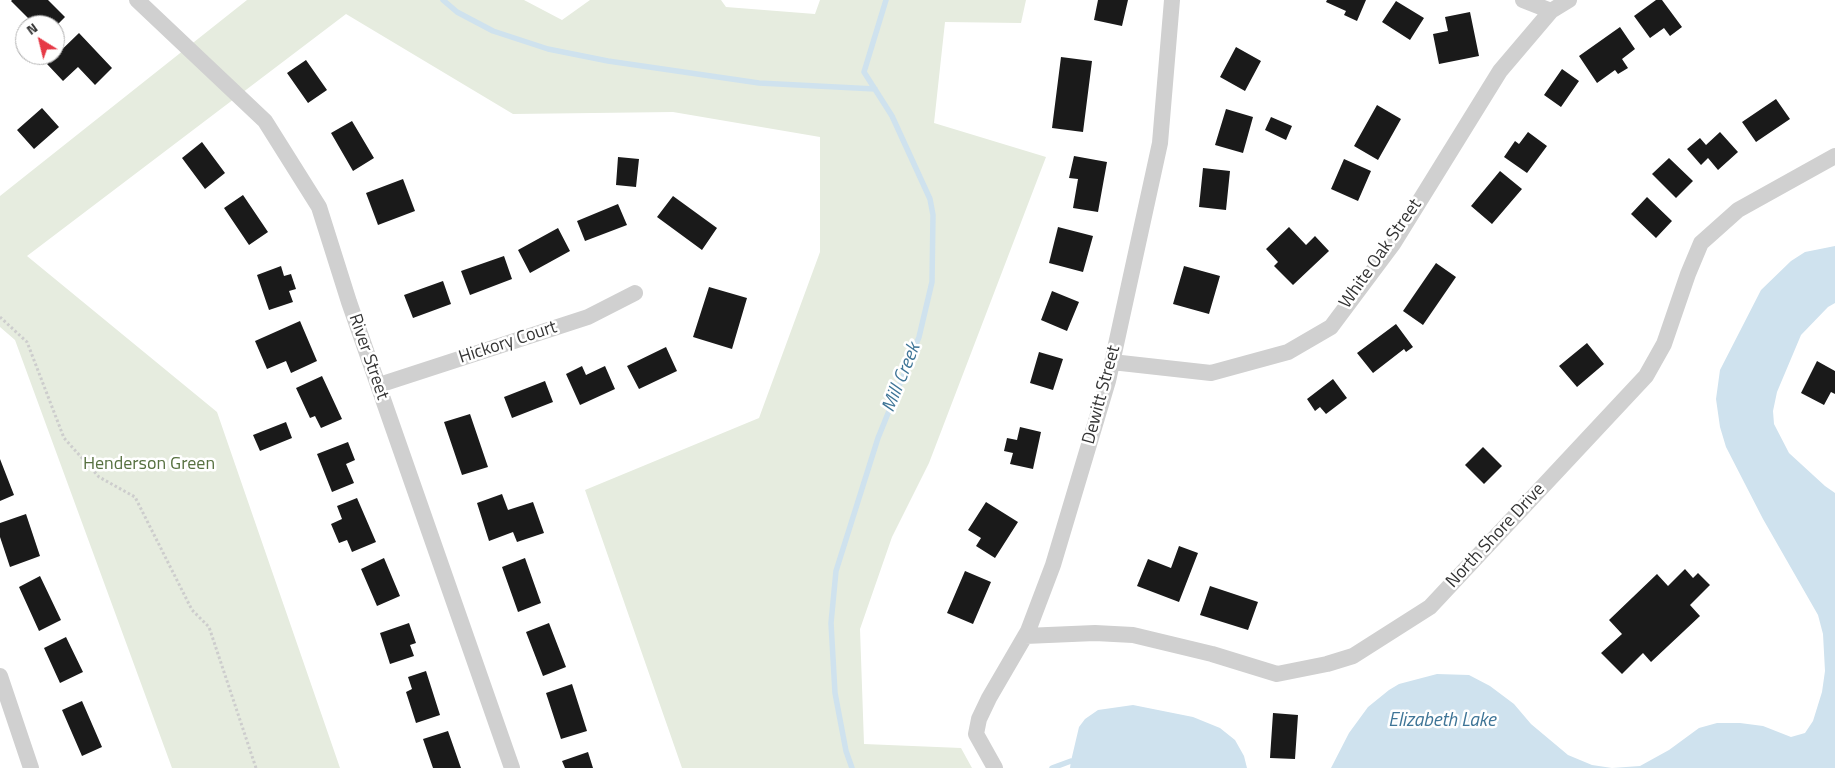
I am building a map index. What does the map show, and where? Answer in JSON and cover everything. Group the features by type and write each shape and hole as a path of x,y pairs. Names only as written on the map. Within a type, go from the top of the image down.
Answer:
{"street":[{"name":"River Street","path":"137,0 265,121 319,207 378,385 512,768"},
{"name":"Dewitt Street","path":"995,768 976,734 979,719 988,698 1025,636 1053,565 1112,362 1160,143 1172,0"},
{"path":"1523,0 1551,11"},
{"name":"White Oak Street","path":"1112,362 1210,373 1288,352 1330,327 1393,244 1500,71 1551,11 1569,0"},
{"name":"North Shore Drive","path":"1025,636 1095,633 1132,635 1212,654 1277,674 1327,664 1353,656 1430,607 1646,376 1664,344 1688,274 1702,243 1738,210 1835,156"},
{"name":"Hickory Court","path":"378,385 588,317 635,293"},
{"path":"0,676 31,768"}],"path":[{"path":"0,317 27,342 64,438 100,477 135,497 192,610 209,626 256,768"}],"green space":[{"name":"Henderson Green","path":"247,0 524,0 562,20 590,0 721,0 726,7 815,14 820,0 1026,0 1021,23 945,22 934,123 1046,157 929,463 892,537 860,629 864,744 961,748 972,768 682,768 585,490 759,418 820,252 820,137 673,112 513,114 346,14 27,256 217,412 340,768 172,768 15,340 0,327 0,196"}],"water":[{"name":"Elizabeth Lake","path":"1835,246 1835,303 1828,307 1801,335 1777,392 1773,411 1774,424 1789,453 1835,493 1835,768 1612,768 1640,766 1669,750 1699,728 1717,723 1763,726 1791,737 1805,733 1813,721 1822,692 1825,671 1823,634 1818,615 1763,519 1726,447 1720,427 1716,399 1720,370 1761,290 1791,261 1805,252"},
{"path":"1437,674 1469,675 1490,686 1514,704 1531,724 1568,755 1592,765 1612,768 1331,768 1349,733 1368,707 1399,684"},
{"path":"1133,705 1193,717 1220,728 1235,740 1244,756 1247,768 1070,768 1079,727 1085,719 1098,710"}],"building":[{"path":"48,0 63,15 25,15 11,1"},
{"path":"1098,0 1128,0 1122,26 1094,20"},
{"path":"1327,0 1366,0 1357,21 1344,15 1346,11 1326,2"},
{"path":"1656,0 1662,0 1682,27 1670,36 1664,28 1650,38 1634,16"},
{"path":"1396,1 1424,18 1410,40 1382,22"},
{"path":"1470,12 1479,56 1439,64 1433,34 1448,31 1445,17"},
{"path":"1620,27 1635,49 1622,59 1628,68 1618,74 1615,70 1597,83 1579,56"},
{"path":"79,33 112,68 95,85 78,67 63,81 48,65 65,65 65,47"},
{"path":"1236,47 1261,61 1245,91 1220,77"},
{"path":"1061,57 1092,61 1083,132 1052,128"},
{"path":"306,60 327,90 308,103 287,73"},
{"path":"1562,69 1579,81 1561,107 1544,95"},
{"path":"1776,99 1790,119 1756,142 1742,122"},
{"path":"1377,105 1401,119 1378,160 1354,146"},
{"path":"42,108 59,127 34,149 17,130"},
{"path":"1226,109 1253,117 1243,153 1215,145"},
{"path":"1271,117 1292,126 1286,140 1265,130"},
{"path":"352,121 374,158 353,171 331,133"},
{"path":"1528,132 1547,146 1527,173 1504,157 1515,141 1519,144"},
{"path":"1720,132 1738,152 1718,170 1708,158 1701,165 1687,149 1700,138 1706,145"},
{"path":"202,142 225,173 205,189 182,158"},
{"path":"1074,156 1107,162 1098,212 1073,208 1078,179 1069,178"},
{"path":"618,157 639,159 636,187 616,185"},
{"path":"1669,158 1693,181 1676,198 1652,174"},
{"path":"1344,159 1371,171 1358,201 1331,189"},
{"path":"1203,168 1230,171 1226,210 1199,207"},
{"path":"1500,171 1522,189 1492,224 1471,206"},
{"path":"403,179 415,211 378,225 366,193"},
{"path":"243,195 268,232 249,245 224,208"},
{"path":"673,196 717,228 702,250 657,217"},
{"path":"1647,197 1672,221 1656,238 1631,214"},
{"path":"618,204 627,225 585,241 577,221"},
{"path":"1058,227 1093,236 1083,272 1049,263"},
{"path":"1289,227 1306,245 1315,236 1329,251 1293,285 1274,266 1278,262 1266,249"},
{"path":"558,228 570,251 530,273 518,250"},
{"path":"504,256 512,279 470,295 461,271"},
{"path":"1436,263 1456,277 1423,325 1403,311"},
{"path":"281,266 284,276 291,274 296,289 289,291 293,302 269,310 257,275"},
{"path":"1184,266 1220,276 1209,314 1173,304"},
{"path":"443,281 451,304 413,318 404,295"},
{"path":"709,287 747,298 732,349 693,337"},
{"path":"1052,291 1079,302 1067,331 1041,320"},
{"path":"300,321 317,361 291,373 286,361 267,369 255,341"},
{"path":"1396,324 1413,347 1406,352 1404,349 1373,373 1357,353"},
{"path":"1587,343 1604,364 1577,387 1559,366"},
{"path":"666,347 677,371 639,389 627,366"},
{"path":"1039,352 1063,359 1053,390 1030,383"},
{"path":"1817,361 1835,371 1835,394 1831,392 1824,405 1801,393"},
{"path":"582,366 586,375 605,366 615,389 580,405 566,374"},
{"path":"322,376 342,419 321,428 315,416 310,418 296,388"},
{"path":"1333,379 1347,398 1326,414 1320,407 1315,411 1307,399"},
{"path":"545,381 553,402 512,418 504,397"},
{"path":"470,414 488,467 462,475 444,422"},
{"path":"286,422 292,438 260,451 253,435"},
{"path":"1020,427 1041,432 1033,469 1010,464 1013,453 1004,451 1007,438 1017,440"},
{"path":"348,442 355,460 346,464 354,483 332,492 317,454"},
{"path":"1483,447 1502,466 1484,484 1465,465"},
{"path":"0,459 14,495 0,501"},
{"path":"502,494 508,510 533,502 544,533 517,542 513,532 489,541 477,503"},
{"path":"357,498 376,542 352,552 347,540 339,543 331,524 342,519 337,506"},
{"path":"986,502 1018,522 995,558 976,546 981,538 968,530"},
{"path":"26,514 40,556 10,567 0,537 0,523"},
{"path":"1179,546 1198,553 1179,602 1137,586 1148,559 1171,568"},
{"path":"384,558 400,596 377,606 361,569"},
{"path":"525,558 541,603 518,612 502,567"},
{"path":"1685,569 1693,578 1698,573 1710,585 1690,605 1700,616 1651,662 1643,653 1622,674 1601,653 1622,634 1609,620 1657,574 1668,586"},
{"path":"965,571 991,582 973,624 947,613"},
{"path":"40,576 61,620 39,631 19,587"},
{"path":"1210,586 1258,602 1248,630 1200,615"},
{"path":"409,623 416,643 410,645 414,656 390,664 380,633"},
{"path":"549,623 566,667 543,676 526,632"},
{"path":"66,637 83,672 60,683 44,648"},
{"path":"426,671 440,715 416,723 406,692 412,689 408,677"},
{"path":"572,684 587,731 561,739 546,693"},
{"path":"82,701 102,747 82,756 62,710"},
{"path":"1273,713 1298,715 1295,759 1270,758"},
{"path":"448,731 461,768 433,768 423,739"},
{"path":"588,752 593,768 565,768 562,761"}],"waterway":[{"path":"443,0 457,12 493,31 548,49 608,61 759,83 875,89"},
{"name":"Mill Creek","path":"852,768 846,751 835,693 831,623 836,571 878,438 919,337 932,282 933,215 930,199 892,116 864,72 886,0"},
{"path":"1052,768 1071,761 1081,768"}]}
